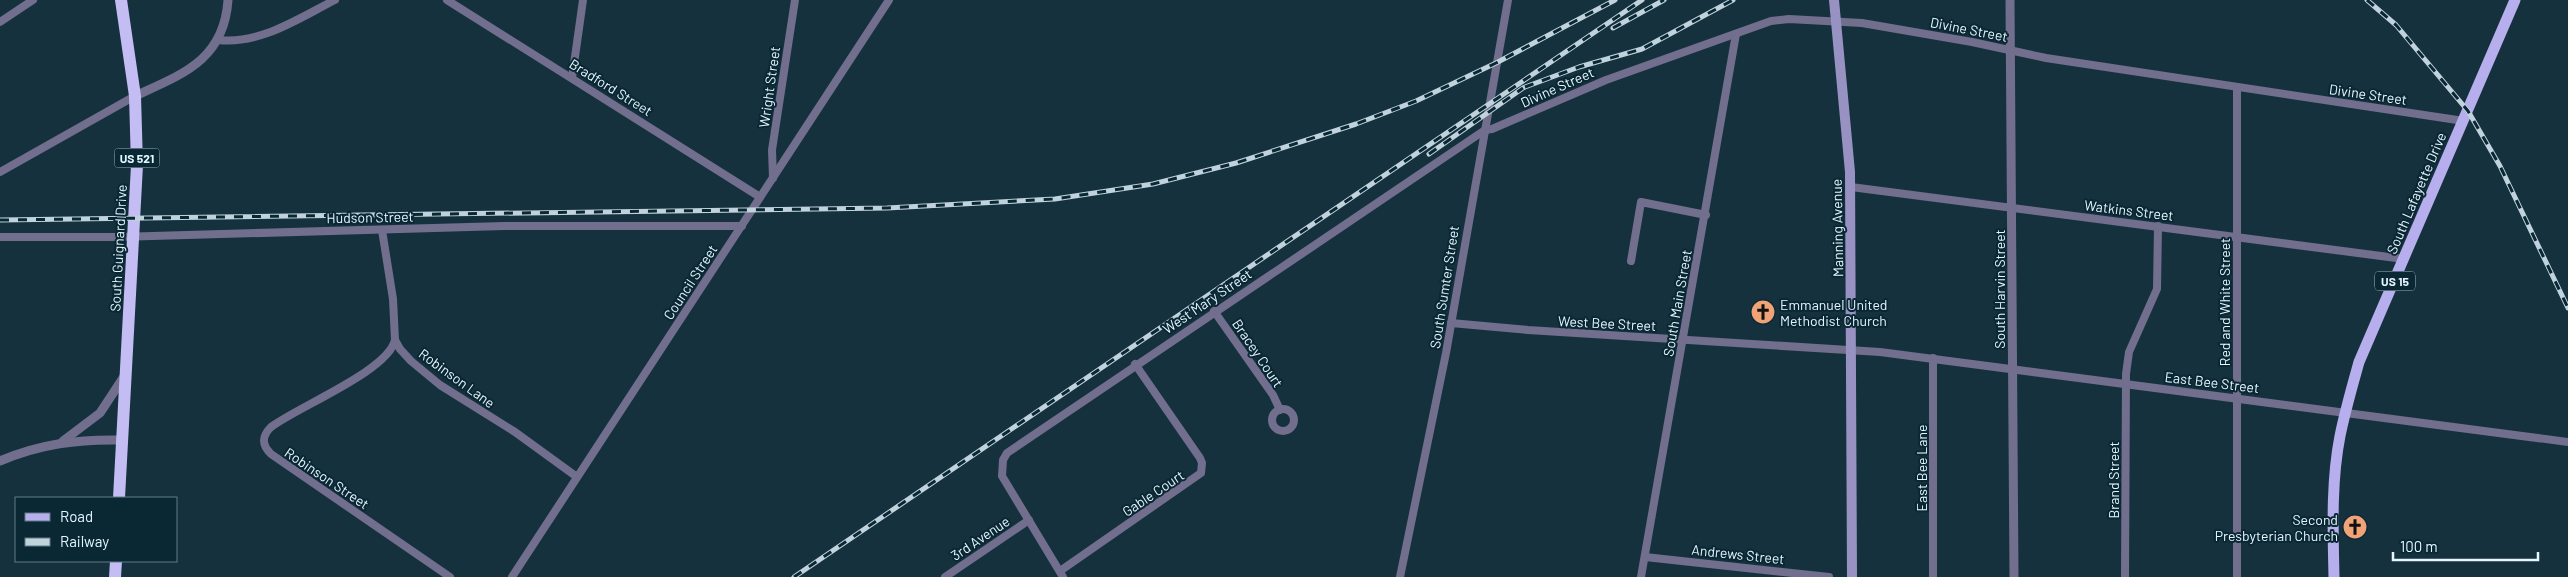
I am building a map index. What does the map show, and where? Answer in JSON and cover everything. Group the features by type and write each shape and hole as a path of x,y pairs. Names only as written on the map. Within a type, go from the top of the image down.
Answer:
{"highway":[{"name":"South Guignard Drive","path":"118,497 137,165 135,96 121,0"},
{"path":"115,577 116,562"}],"main road":[{"name":"Manning Avenue","path":"1834,0 1851,187 1852,577"},
{"name":"South Lafayette Drive","path":"2334,577 2334,479 2345,412 2360,362 2515,0"}],"street":[{"path":"0,22 33,0"},
{"path":"0,172 135,96 194,66 206,57 218,40 226,19 228,0"},
{"path":"218,40 233,42 253,38 335,0"},
{"name":"Bradford Street","path":"448,0 760,197"},
{"path":"572,78 583,0"},
{"name":"Wright Street","path":"772,178 772,150 795,0"},
{"name":"Council Street","path":"512,577 889,0"},
{"name":"South Sumter Street","path":"1400,577 1450,323 1508,0"},
{"name":"South Harvin Street","path":"2010,0 2012,50 2014,577"},
{"name":"Divine Street","path":"1485,130 1492,130 1606,80 1771,22 1820,19 1862,23 2012,50 2046,58 2464,120"},
{"name":"South Main Street","path":"1641,577 1706,215 1736,34"},
{"name":"Red and White Street","path":"2237,87 2237,577"},
{"name":"West Mary Street","path":"1062,574 1002,476 1003,460 1007,453 1135,364 1485,130"},
{"name":"Watkins Street","path":"1851,187 2404,259"},
{"path":"1631,261 1641,202 1706,215"},
{"name":"Hudson Street","path":"0,237 134,237 504,226 742,226"},
{"name":"Brand Street","path":"2125,577 2126,384 2129,352 2157,288 2158,226"},
{"path":"382,230 394,306 395,340"},
{"name":"Bracey Court","path":"1214,311 1272,395 1280,410"},
{"name":"West Bee Street","path":"1450,323 1528,330 1852,349"},
{"name":"Robinson Lane","path":"395,340 405,355 423,372 577,477"},
{"name":"Robinson Street","path":"395,340 391,351 369,370 271,427 264,437 264,444 271,454 450,577"},
{"name":"East Bee Street","path":"1852,349 1933,358 2568,442"},
{"name":"East Bee Lane","path":"1933,358 1933,577"},
{"name":"Gable Court","path":"1062,574 1201,473 1202,463 1200,458 1135,364"},
{"path":"63,442 100,413 125,375"},
{"path":"0,461 34,448 63,442 121,440"},
{"name":"3rd Avenue","path":"945,577 1028,520"},
{"name":"Andrews Street","path":"1645,557 1829,577"}],"railway":[{"path":"0,220 887,208 1055,199 1153,184 1236,163 1356,124 1416,101 1496,63 1615,0"},
{"path":"794,577 1642,0"},
{"path":"1613,28 1664,0"},
{"path":"1525,87 1579,67 1642,49 1733,0"},
{"path":"2367,0 2396,25 2468,111 2500,166 2568,308"},
{"path":"1429,154 1523,88"}],"place":[{"name":"Emmanuel United Methodist Church","path":"1763,312"},
{"name":"Second Presbyterian Church","path":"2355,527"}]}
